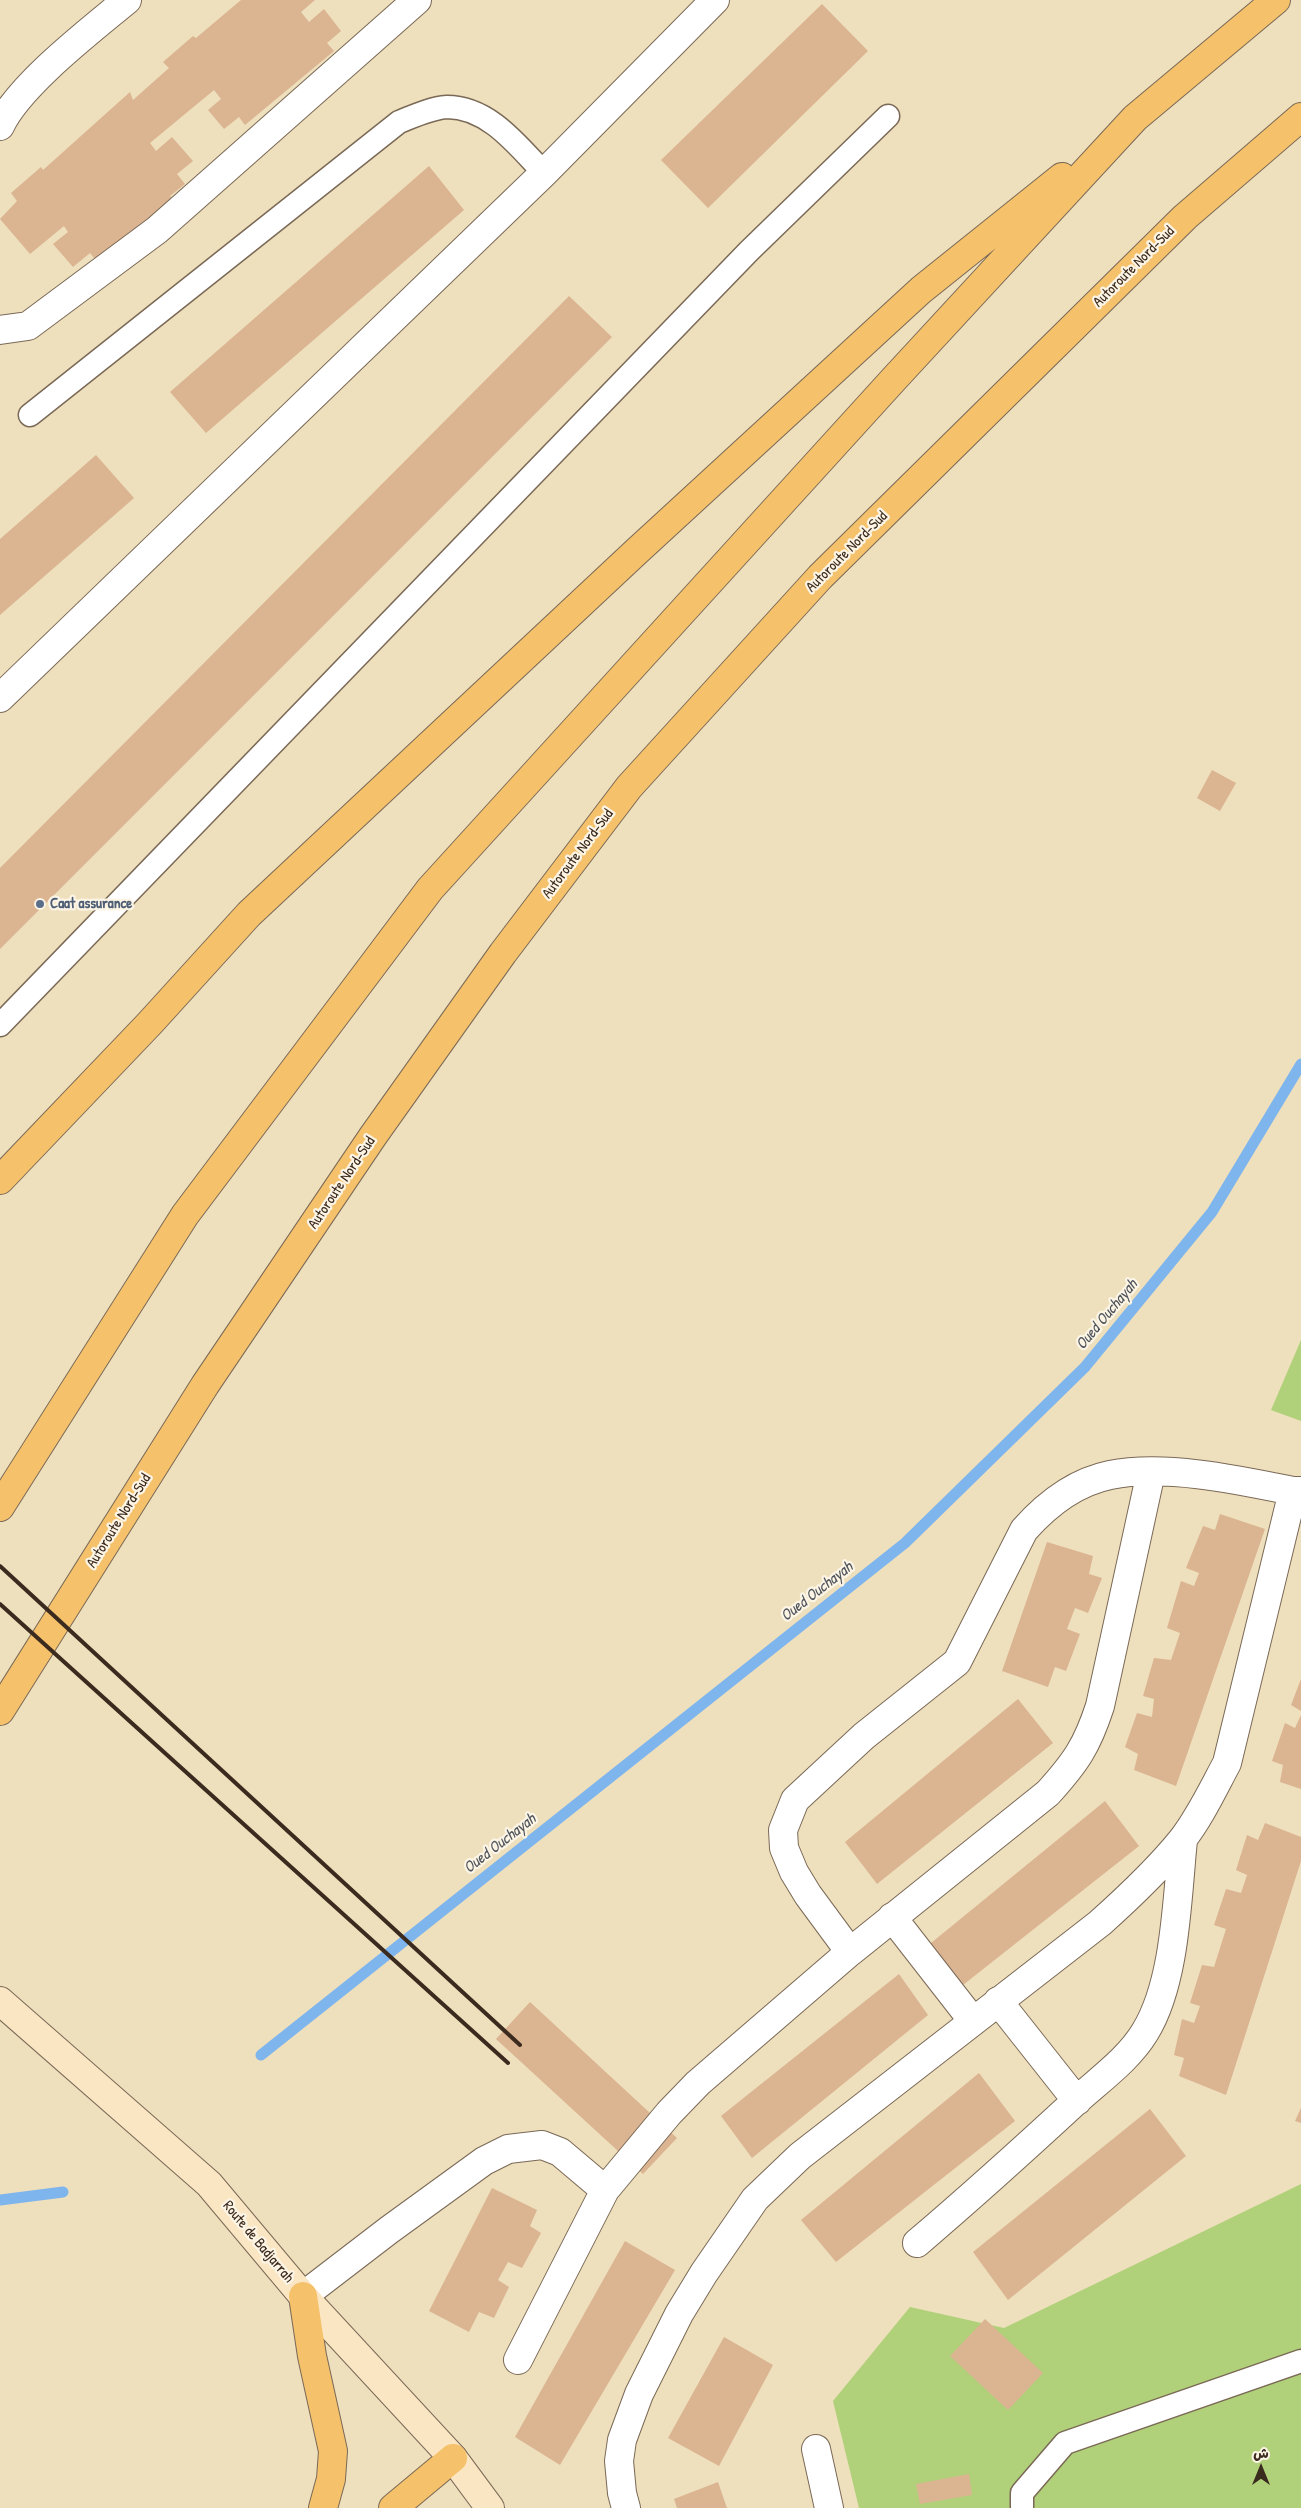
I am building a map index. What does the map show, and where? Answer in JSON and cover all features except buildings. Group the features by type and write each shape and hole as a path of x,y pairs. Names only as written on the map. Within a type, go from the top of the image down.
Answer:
{"highway":[{"path":"0,1180 150,1023 249,914 630,558 922,290 1135,118 1276,0"},
{"name":"Autoroute Nord-Sud","path":"0,1711 205,1385 373,1136 503,953 629,787 820,577 1185,217 1301,117"},
{"path":"0,1507 185,1215 430,889 894,379 1135,118"},
{"path":"303,2296 312,2356 333,2451 331,2479 323,2508"},
{"path":"393,2508 453,2458"}],"main road":[{"name":"Route de Badjarrah","path":"0,2001 208,2184 303,2296 453,2458 490,2508"}],"street":[{"path":"0,126 4,117 38,77 127,0"},
{"path":"0,330 28,326 157,230 417,0"},
{"path":"0,698 544,173 716,0"},
{"path":"518,2360 591,2222 605,2190 668,2113 698,2083 850,1952 1048,1793 1074,1763 1091,1733 1100,1706 1151,1472"},
{"path":"626,2508 622,2494 620,2454 622,2440 639,2394 679,2314 754,2199 800,2156 1100,1923 1141,1886 1183,1840 1227,1763 1297,1491 1231,1478 1151,1472 1110,1475 1078,1487 1055,1500 1039,1513 1024,1530 957,1662 864,1736 795,1800 783,1830 784,1848 794,1872 808,1895 850,1952"},
{"path":"917,2243 1005,2168 1128,2054 1146,2032 1159,1998 1172,1951 1183,1840"},
{"path":"892,1917 974,2021"},
{"path":"998,2001 1076,2101"},
{"path":"303,2296 484,2161 508,2149 542,2145 560,2152 605,2190"},
{"path":"816,2449 829,2508"}],"lane":[{"path":"30,415 399,122 423,112 448,107 476,113 501,128 544,173"},
{"path":"0,1025 749,251 888,116"},
{"path":"1022,2508 1022,2494 1065,2443 1301,2361"}],"green space":[{"path":"1301,1340 1301,1421 1271,1410"},
{"path":"1301,2184 1301,2508 859,2508 833,2401 910,2307 1004,2328"}],"waterway":[{"name":"Oued Ouchayah","path":"261,2055 905,1543 1085,1367 1212,1212 1301,1064"},
{"name":"Oued Ouchayah","path":"0,2200 63,2192"}],"railway":[{"path":"0,1566 520,2045"},
{"path":"0,1604 508,2063"}],"place":[{"name":"Caat assurance","path":"40,904"}]}
